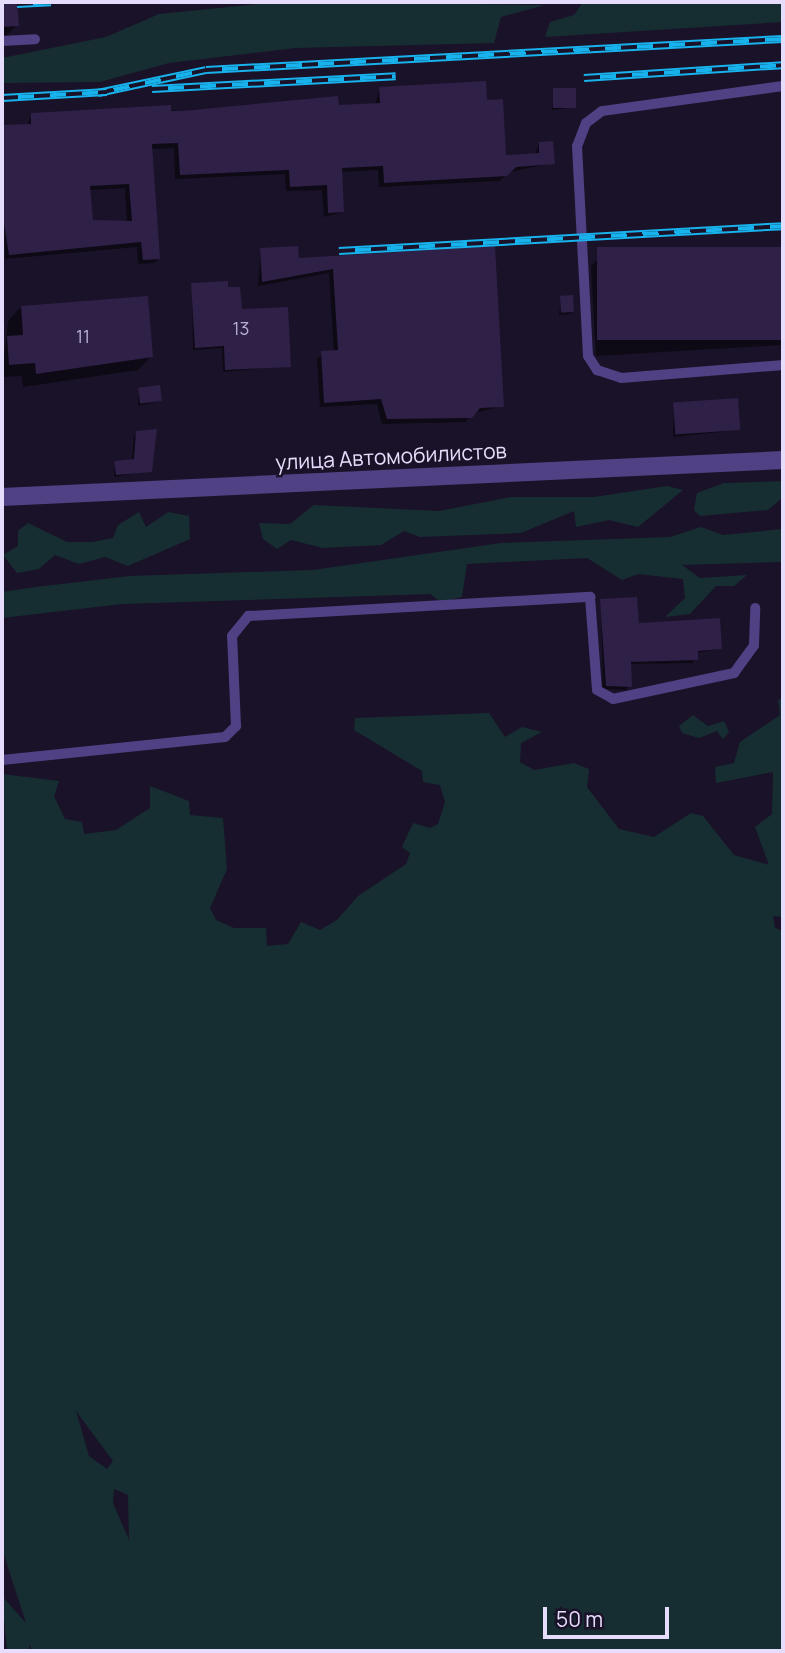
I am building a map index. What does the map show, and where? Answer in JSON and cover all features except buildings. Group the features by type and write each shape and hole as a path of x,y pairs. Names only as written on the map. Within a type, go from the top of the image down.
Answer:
{"street":[{"name":"улица Автомобилистов","path":"2,497 783,460"}],"lane":[{"path":"2,41 35,38"},
{"path":"783,86 602,111 586,123 577,146 588,356 597,370 621,378 783,365"},
{"path":"2,760 225,737 236,726 232,636 248,616 590,597 597,690 613,699 734,673 754,645 755,608"}],"green space":[{"path":"279,2 545,5 501,17 494,43 295,48 169,63 100,82 2,83 2,58 106,37 159,14"},
{"path":"583,2 783,2 783,22 545,37 550,22 574,15"},
{"path":"783,481 783,497 768,510 700,516 694,510 697,493 724,483"},
{"path":"667,486 683,490 638,527 609,520 576,527 574,511 521,533 420,537 404,531 381,545 323,548 291,540 277,549 263,539 259,523 290,524 314,505 439,511 511,497 594,497"},
{"path":"139,512 146,527 168,512 189,516 190,539 128,566 105,557 79,564 55,555 39,569 17,573 3,555 18,546 18,531 28,523 67,542 92,542 113,538 118,525"},
{"path":"701,527 723,535 783,529 783,562 682,565 700,578 747,575 734,586 716,586 690,614 665,617 685,598 683,579 638,574 622,580 587,558 467,564 462,597 441,602 430,594 122,604 2,618 2,592 36,587 130,576 313,570 501,543 670,537"},
{"path":"783,698 783,917 773,916 775,928 783,931 783,1651 32,1651 30,1644 29,1651 7,1651 2,1596 26,1623 2,1549 2,774 59,781 54,796 65,819 82,822 84,834 116,830 150,808 150,786 189,801 190,815 223,818 227,869 210,908 216,920 234,928 266,928 267,946 288,944 301,922 320,930 337,920 358,896 406,864 410,853 402,847 413,823 430,828 438,824 445,802 440,785 423,782 422,771 354,730 355,718 489,713 505,737 522,727 542,732 521,743 520,762 534,770 574,763 589,769 587,787 619,829 654,837 691,813 703,816 734,855 769,865 755,827 772,814 773,772 716,783 715,767 734,763 740,742 780,715 778,700","holes":["76,1411 113,1461 107,1469 89,1456","114,1489 128,1495 129,1540 113,1503"]},
{"path":"693,715 708,726 724,721 729,732 723,739 717,731 699,738 682,733 679,726"}],"railway":[{"path":"17,4 51,2"},
{"path":"98,93 206,70 783,39"},
{"path":"584,78 783,65"},
{"path":"152,89 396,76"},
{"path":"2,98 107,92"},
{"path":"339,251 783,226"}]}
